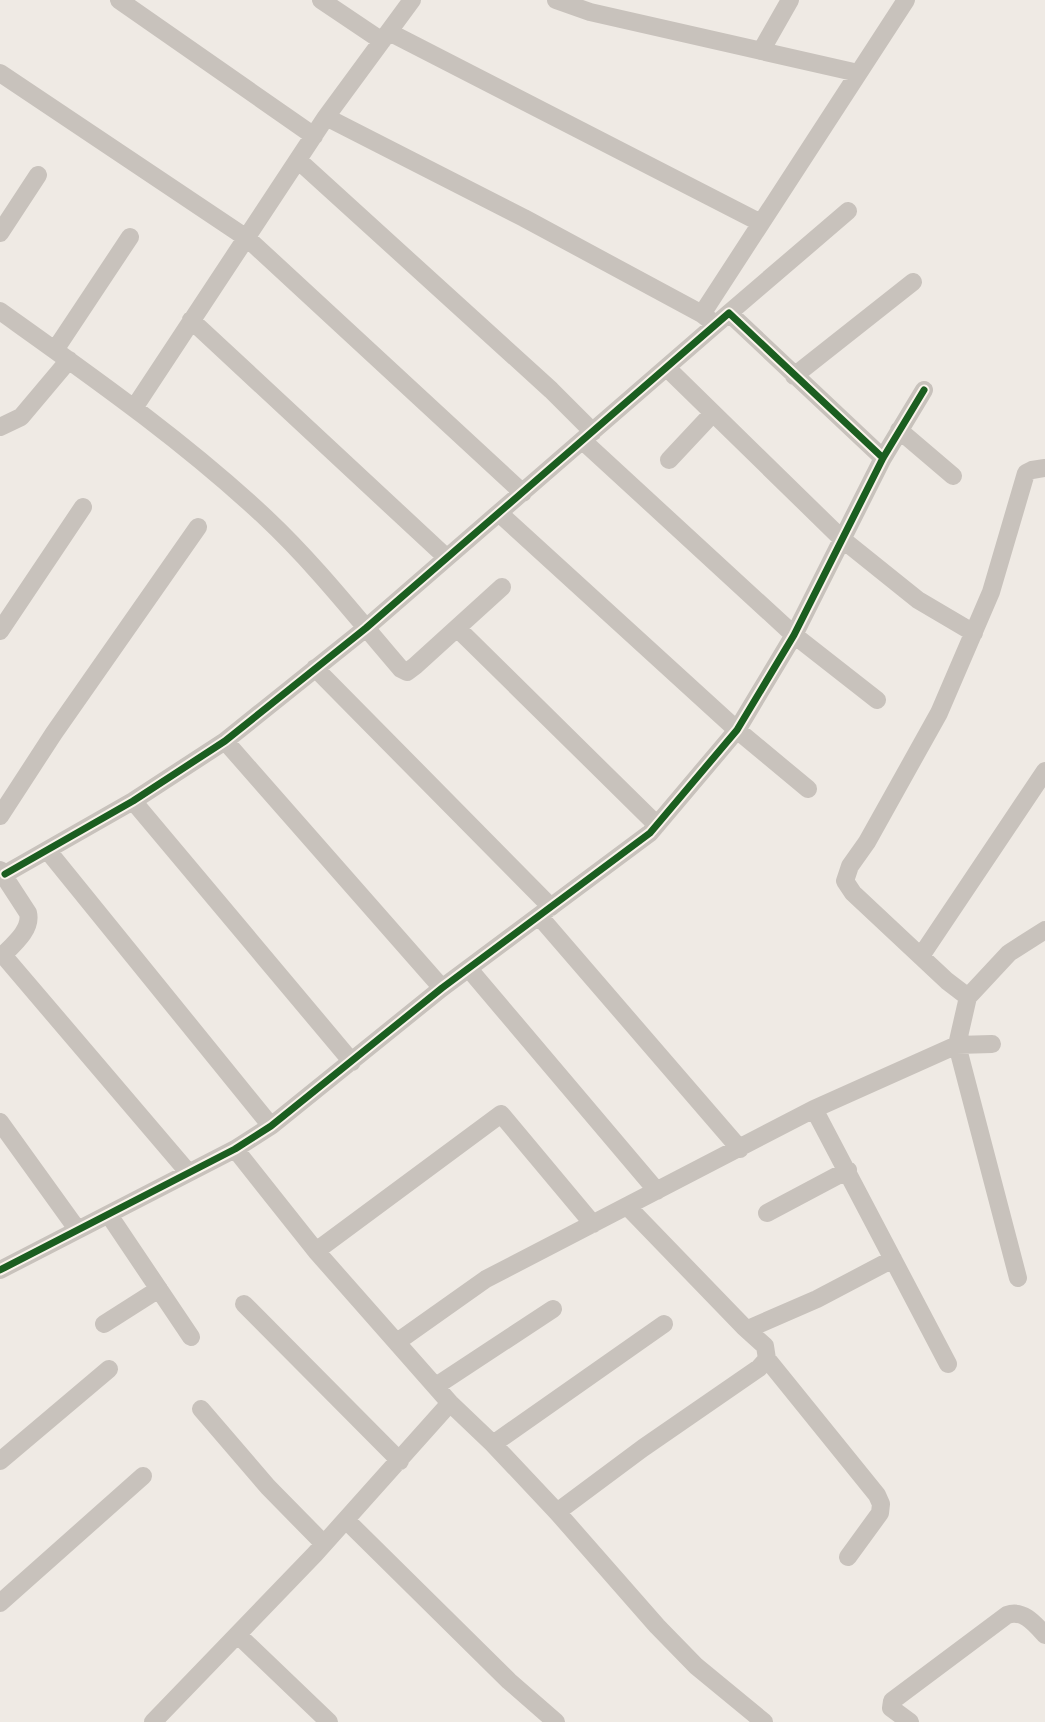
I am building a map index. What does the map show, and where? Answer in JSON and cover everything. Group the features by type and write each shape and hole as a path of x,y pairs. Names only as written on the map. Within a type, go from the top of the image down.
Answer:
{"street":[{"path":"119,0 314,136"},
{"path":"321,0 386,36 761,223"},
{"path":"134,408 326,117 412,0"},
{"path":"556,0 590,12 858,73"},
{"path":"761,51 790,0"},
{"path":"715,317 761,223 906,0"},
{"path":"0,73 248,239 523,493"},
{"path":"326,117 715,317 794,376 883,458"},
{"path":"299,161 551,390 588,437 794,635 877,700"},
{"path":"0,233 38,175"},
{"path":"188,1172 1,956 25,930 30,920 2,872 48,851 133,801 225,741 366,628 667,369 715,317 848,211"},
{"path":"0,427 21,417 62,355 130,237"},
{"path":"794,376 913,282"},
{"path":"0,311 134,408 212,470 267,519 401,669 407,672 502,587"},
{"path":"191,320 446,557"},
{"path":"667,369 842,539 918,600 974,633"},
{"path":"0,1270 235,1149 271,1126 442,989 640,841 657,825 737,730 794,635 883,458 924,390"},
{"path":"669,460 713,413"},
{"path":"899,430 953,476"},
{"path":"968,997 853,893 845,881 849,866 867,842 939,713 990,592 1026,473 1045,468"},
{"path":"0,631 83,507"},
{"path":"499,513 737,730 808,789"},
{"path":"0,816 54,733 198,527"},
{"path":"458,629 657,825"},
{"path":"315,667 545,911 740,1149"},
{"path":"225,741 442,989"},
{"path":"921,956 1045,771"},
{"path":"133,801 352,1062"},
{"path":"48,851 271,1126"},
{"path":"1018,1278 957,1045 968,997 1009,953 1045,930"},
{"path":"469,969 657,1191"},
{"path":"397,1342 486,1279 814,1109 957,1045 992,1044"},
{"path":"814,1109 948,1364"},
{"path":"316,1251 501,1114 593,1224"},
{"path":"0,1122 77,1229"},
{"path":"235,1149 316,1251 450,1403 556,1512 696,1666 764,1722"},
{"path":"768,1213 848,1170"},
{"path":"627,1206 765,1346 767,1359 877,1495 881,1504 880,1513 848,1557"},
{"path":"109,1215 191,1337"},
{"path":"748,1329 817,1299 893,1259"},
{"path":"104,1324 159,1289"},
{"path":"244,1304 400,1461"},
{"path":"436,1386 553,1309"},
{"path":"492,1444 664,1324"},
{"path":"556,1512 759,1368 767,1359"},
{"path":"0,1461 109,1369"},
{"path":"155,1721 346,1520 450,1403"},
{"path":"201,1409 268,1487 323,1544"},
{"path":"0,1603 143,1476"},
{"path":"346,1520 509,1681 556,1722"},
{"path":"910,1722 894,1712 891,1708 892,1701 1007,1615 1023,1615 1045,1634"},
{"path":"239,1635 329,1722"}],"cycle path":[{"path":"5,874 133,801 225,741 366,628 729,313 883,458"},
{"path":"0,1270 235,1149 271,1126 442,988 650,833 737,730 794,635 883,458 924,390"}]}
